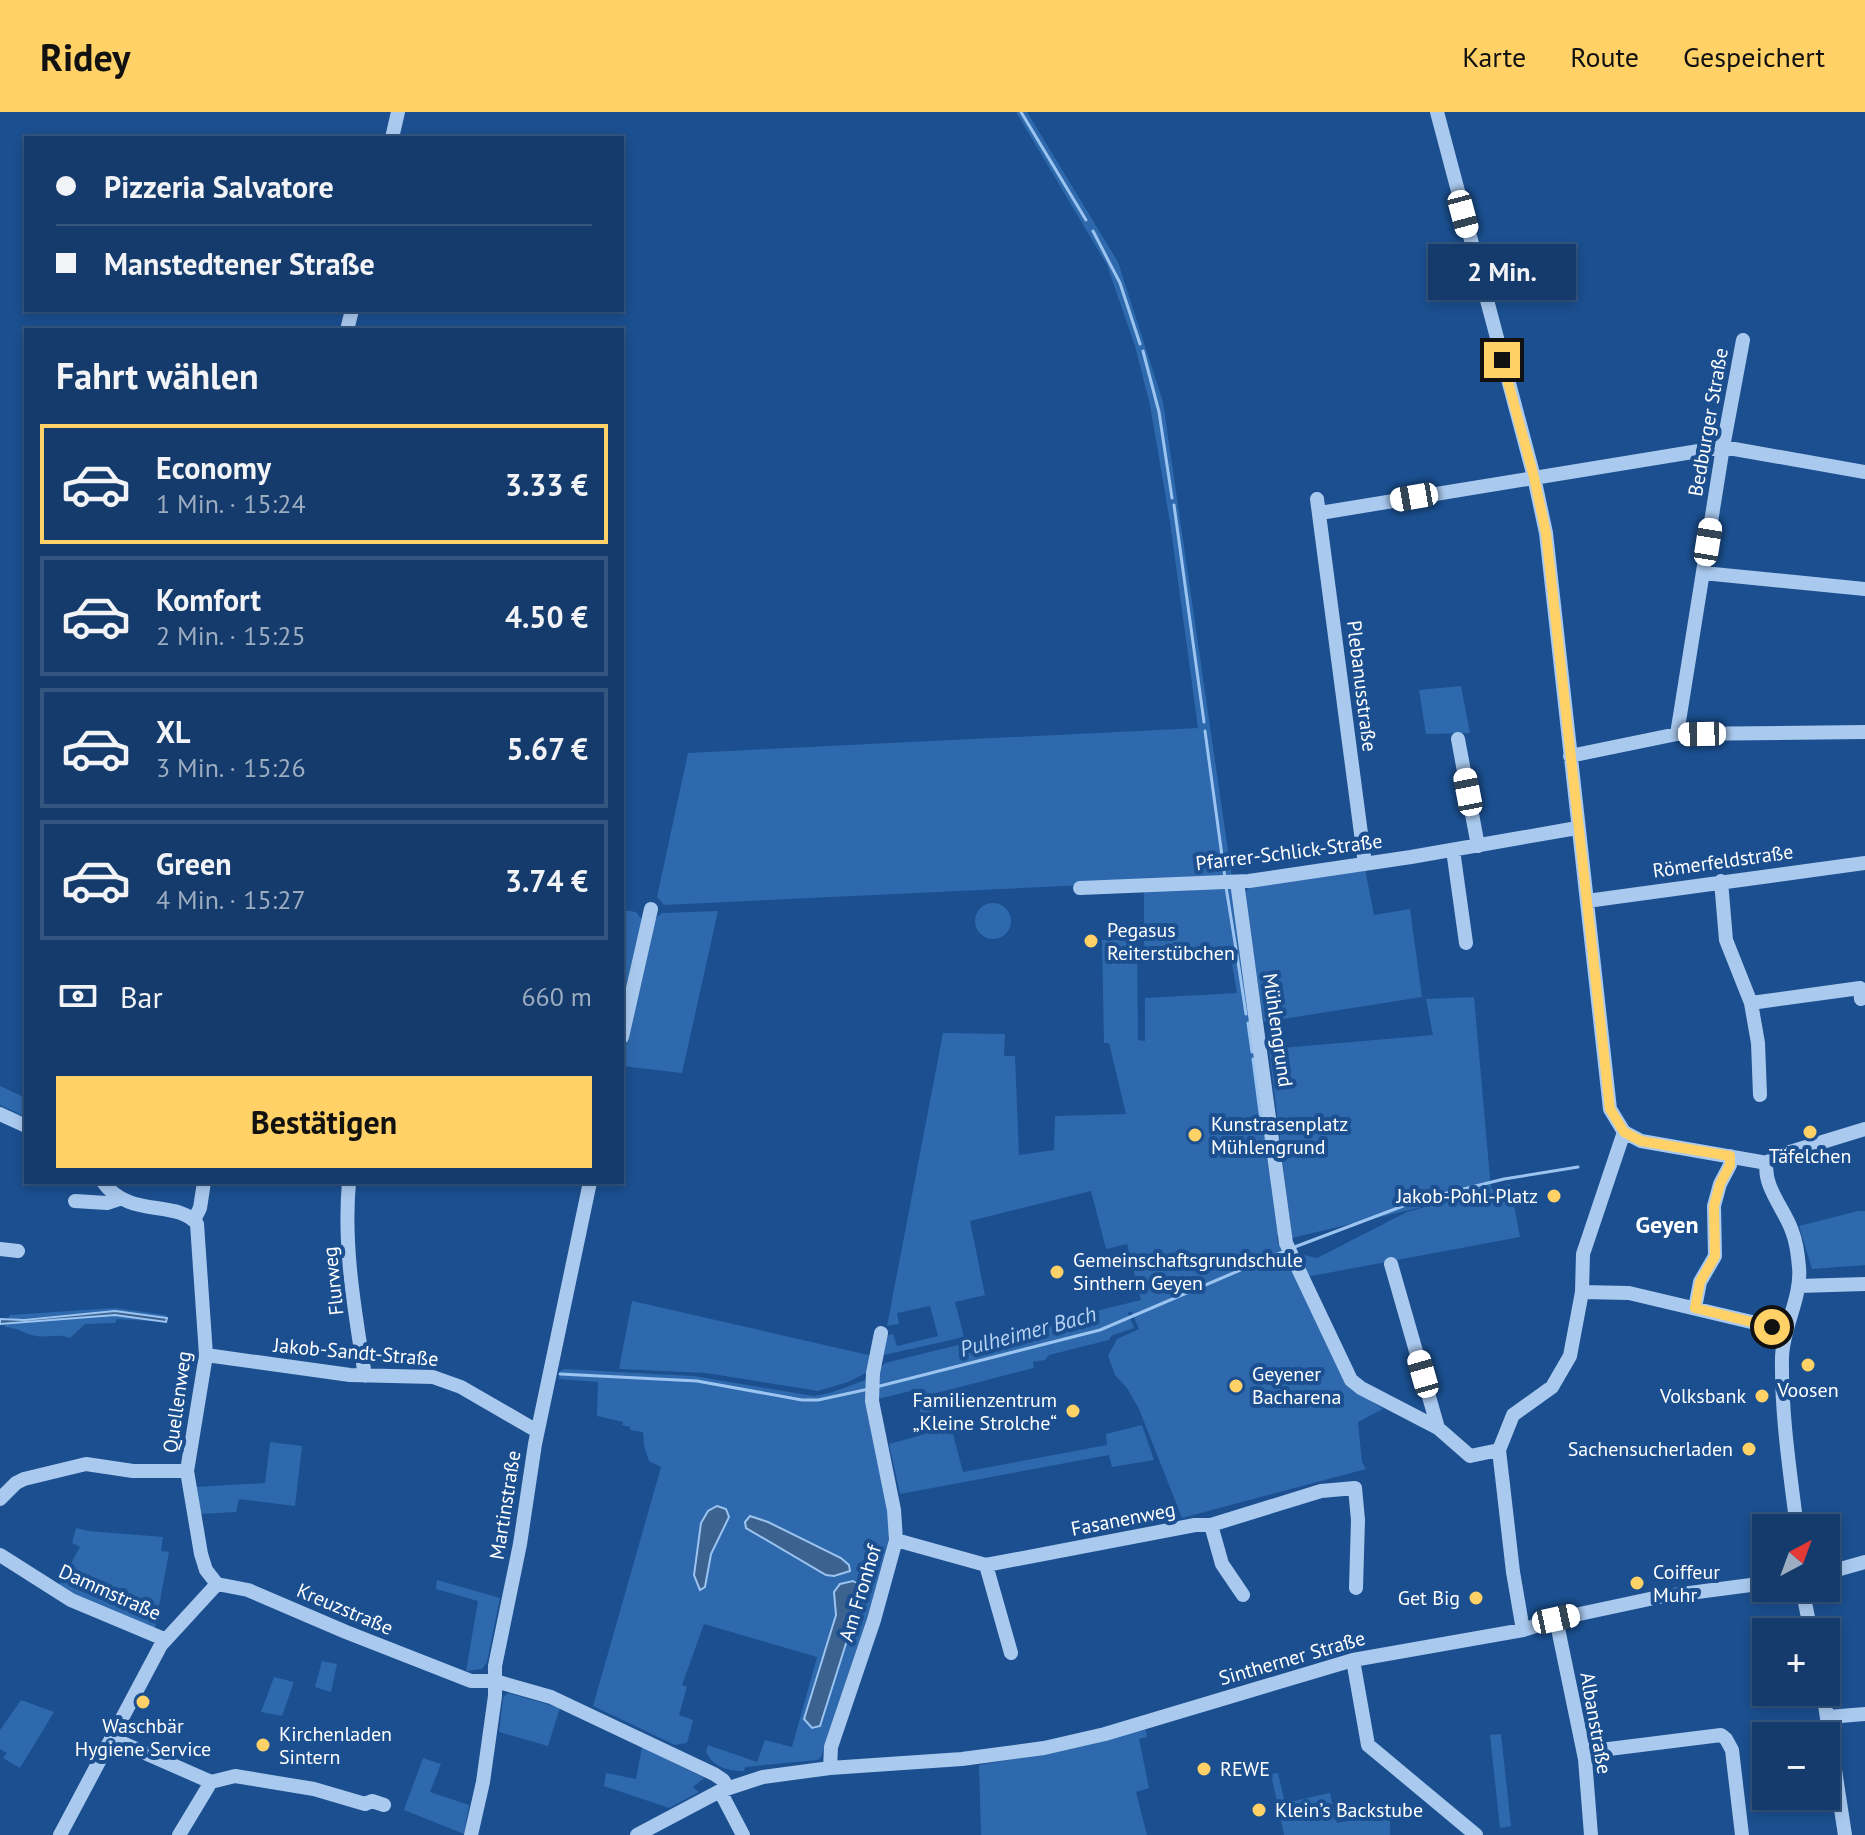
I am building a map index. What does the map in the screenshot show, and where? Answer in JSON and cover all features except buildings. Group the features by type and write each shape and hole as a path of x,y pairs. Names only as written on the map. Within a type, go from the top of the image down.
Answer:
{"street":[{"path":"392,136 398,112"},
{"path":"1437,112 1534,477 1546,533 1610,1109 1624,1132 1641,1141 1767,1163 1777,1156 1865,1129"},
{"name":"Bedburger Straße","path":"1677,734 1743,340"},
{"path":"1534,477 1723,447 1865,472"},
{"name":"Plebanusstraße","path":"1365,864 1318,506 1534,477"},
{"path":"1703,573 1865,589"},
{"path":"1570,756 1677,734 1865,732"},
{"path":"1458,739 1478,846"},
{"name":"Pfarrer-Schlick-Straße","path":"1080,888 1237,882 1577,828"},
{"path":"1453,850 1466,943"},
{"name":"Römerfeldstraße","path":"1587,901 1865,863"},
{"path":"1721,881 1726,940 1751,1003 1758,1043 1760,1095"},
{"name":"Mühlengrund","path":"1237,882 1289,1249 1351,1380 1438,1428 1470,1456 1499,1450"},
{"path":"624,1028 651,909"},
{"path":"1751,1003 1860,988 1861,999"},
{"path":"0,1114 24,1125"},
{"path":"1523,1630 1499,1450 1513,1415 1552,1387 1570,1356 1582,1292 1583,1254 1624,1132"},
{"path":"1695,1308 1700,1282 1715,1256 1714,1206 1720,1184 1730,1165 1730,1156"},
{"path":"1767,1163 1766,1175 1792,1231 1800,1267 1799,1286 1785,1330 1782,1357 1795,1514"},
{"path":"106,1184 119,1199"},
{"name":"Quellenweg","path":"204,1184 200,1208 194,1220 199,1238 206,1355 187,1471 201,1554 206,1570 217,1584"},
{"name":"Flurweg","path":"349,1184 347,1227 365,1376"},
{"name":"Martinstraße","path":"471,1835 485,1768 500,1639 520,1544 537,1431 590,1184"},
{"path":"75,1201 107,1203 119,1199 186,1215 194,1220"},
{"path":"0,1249 18,1251"},
{"path":"1391,1264 1438,1428"},
{"path":"1799,1286 1865,1284"},
{"path":"1582,1292 1629,1293 1785,1330"},
{"name":"Am Fronhof","path":"830,1768 831,1747 874,1620 896,1540 894,1510 872,1401 881,1333"},
{"name":"Jakob-Sandt-Straße","path":"206,1355 365,1376 425,1376 449,1381 537,1431"},
{"path":"0,1499 24,1479 86,1464 133,1471 187,1471"},
{"name":"Fasanenweg","path":"896,1540 986,1565 1195,1525 1211,1525 1321,1491 1355,1488 1358,1520 1356,1588"},
{"path":"1211,1525 1222,1564 1243,1595"},
{"name":"Dammstraße","path":"0,1555 71,1600 164,1639"},
{"path":"1840,1569 1865,1562"},
{"path":"986,1565 1011,1653"},
{"path":"60,1835 164,1639 217,1584"},
{"name":"Kreuzstraße","path":"217,1584 248,1590 471,1681 495,1681 531,1690 572,1706 714,1774 723,1780 724,1790"},
{"name":"Sintherner Straße","path":"637,1835 724,1790 768,1776 830,1768 962,1759 1044,1748 1105,1734 1353,1660 1523,1630 1556,1619 1659,1597 1752,1585"},
{"name":"Albanstraße","path":"1556,1619 1585,1759 1591,1835"},
{"path":"1353,1660 1368,1745 1476,1835"},
{"path":"1826,1706 1845,1835"},
{"path":"1828,1717 1865,1714"},
{"path":"1585,1759 1601,1750 1721,1735 1732,1750 1742,1835"},
{"path":"111,1738 211,1782 235,1776 314,1789 365,1804 372,1801 384,1805"},
{"path":"179,1835 211,1782"},
{"path":"724,1790 743,1835"}],"shaded area":[{"path":"1016,112 1027,112 1118,262 1163,402 1232,878 664,905 657,897 688,753 1198,728 1170,522 1150,405 1135,346 1107,265"},
{"path":"1461,686 1470,733 1426,734 1419,690"},
{"path":"1365,869 1374,915 1410,909 1422,997 1264,1022 1244,892 1254,885"},
{"path":"1233,886 1281,1236 1277,1236 1278,1244 1281,1244 1351,1387 1383,1409 1358,1422 1362,1462 1366,1469 1182,1518 1139,1409 1115,1375 1108,1356 1117,1339 1139,1329 1131,1311 1128,1313 1134,1328 1111,1336 1109,1340 1049,1355 1045,1360 1033,1362 1034,1368 917,1398 915,1390 878,1399 880,1368 885,1363 1141,1300 1127,1244 1106,1249 1091,1191 970,1221 985,1295 955,1302 964,1337 884,1355 887,1336 893,1334 897,1346 938,1336 930,1306 897,1313 899,1324 887,1326 943,1033 1005,1034 1004,1056 1015,1056 1019,1155 1054,1150 1055,1116 1126,1114 1109,1043 1104,1043 1102,940 1137,940 1138,1040 1145,1041 1145,998 1237,993 1230,952 1144,956 1144,890"},
{"path":"993,903 1006,908 1011,921 1006,934 993,939 980,934 975,921 980,908"},
{"path":"624,910 636,912 643,921 628,986 624,985"},
{"path":"718,911 682,1073 624,1066 651,922 662,913"},
{"path":"1474,997 1491,1189 1510,1184 1520,1237 1306,1277 1295,1253 1317,1258 1407,1212 1443,1202 1292,1238 1269,1049 1433,1035 1426,999"},
{"path":"0,1086 24,1097 24,1116 0,1105"},
{"path":"1865,1211 1865,1265 1812,1269 1799,1226"},
{"path":"632,1301 873,1356 870,1371 818,1391 706,1373 619,1369"},
{"path":"115,1308 166,1315 167,1318 115,1311 8,1320 10,1315"},
{"path":"115,1311 167,1318 166,1322 115,1315 0,1324 0,1319 24,1320"},
{"path":"115,1315 166,1322 117,1319 115,1323 85,1324 70,1338 36,1336 4,1327 6,1324"},
{"path":"560,1371 693,1376 814,1396 868,1379 890,1530 878,1590 818,1760 745,1767 744,1771 727,1769 712,1761 706,1751 708,1745 757,1762 765,1740 792,1747 817,1657 704,1624 682,1685 687,1687 679,1715 693,1720 687,1743 675,1745 593,1706 661,1467 649,1461 643,1432 630,1430 630,1427 622,1425 623,1422 597,1416 598,1382 559,1379"},
{"path":"929,1402 936,1430 951,1427 963,1472 1107,1445 1106,1434 1142,1425 1154,1460 1112,1467 1109,1455 900,1494 889,1444 925,1434 919,1405"},
{"path":"270,1442 302,1446 295,1506 239,1499 236,1512 200,1514 196,1487 265,1483"},
{"path":"717,1506 726,1509 729,1517 711,1554 705,1587 700,1590 694,1575 701,1523 708,1511"},
{"path":"750,1516 841,1558 849,1565 850,1571 826,1575 746,1528 745,1522"},
{"path":"76,1528 163,1537 161,1551 169,1552 155,1628 91,1604 58,1587 80,1547 72,1543"},
{"path":"437,1580 500,1598 487,1662 482,1669 466,1671 478,1601 436,1589"},
{"path":"853,1581 860,1585 861,1596 820,1726 812,1728 804,1719 836,1615 834,1592 840,1584"},
{"path":"322,1661 337,1664 331,1692 315,1687"},
{"path":"274,1677 294,1682 282,1716 261,1712"},
{"path":"508,1693 560,1708 548,1746 499,1732 503,1698"},
{"path":"21,1700 54,1712 20,1768 3,1758 7,1753 0,1749 0,1730"},
{"path":"1145,1728 1147,1737 1139,1739 1149,1788 1136,1792 1147,1835 981,1835 979,1765 1055,1752"},
{"path":"1501,1734 1511,1826 1500,1828 1490,1735"},
{"path":"642,1747 704,1778 693,1787 699,1792 669,1808 604,1786 606,1773 636,1779"},
{"path":"423,1758 441,1764 430,1792 469,1805 464,1834 404,1810"},
{"path":"1278,1773 1285,1803 1330,1793 1337,1823 1390,1813 1390,1835 1284,1835 1271,1774"}],"waterway":[{"path":"1021,112 1086,220"},
{"path":"1093,231 1120,283 1140,344"},
{"path":"1143,351 1159,412 1172,498"},
{"path":"1174,505 1204,722"},
{"path":"1205,731 1225,878"},
{"path":"1226,887 1236,949"},
{"path":"1237,955 1246,1014"},
{"path":"1248,1023 1252,1052"},
{"path":"1253,1059 1261,1120"},
{"name":"Pulheimer Bach","path":"1292,1248 1419,1200 1504,1179 1578,1167"},
{"name":"Pulheimer Bach","path":"876,1387 1100,1330 1285,1251"},
{"name":"Pulheimer Bach","path":"560,1374 697,1381 802,1400 818,1400 869,1389"}],"place":[{"name":"Pegasus Reiterstübchen","path":"1091,941"},
{"name":"Täfelchen","path":"1810,1132"},
{"name":"Kunstrasenplatz Mühlengrund","path":"1195,1135"},
{"name":"Jakob-Pohl-Platz","path":"1554,1196"},
{"name":"Gemeinschaftsgrundschule Sinthern Geyen","path":"1057,1272"},
{"name":"Voosen","path":"1808,1365"},
{"name":"Geyener Bacharena","path":"1236,1386"},
{"name":"Volksbank","path":"1762,1396"},
{"name":"Familienzentrum „Kleine Strolche“","path":"1073,1411"},
{"name":"Sachensucherladen","path":"1749,1449"},
{"name":"Coiffeur Muhr","path":"1637,1583"},
{"name":"Get Big","path":"1476,1598"},
{"name":"Waschbär Hygiene Service","path":"143,1702"},
{"name":"Kirchenladen Sintern","path":"263,1745"},
{"name":"REWE","path":"1204,1769"},
{"name":"Klein’s Backstube","path":"1259,1810"}],"district":[{"name":"Geyen","path":"1667,1224"}],"route":[{"path":"1502,360 1546,533 1610,1109 1624,1132 1641,1141 1730,1156 1730,1165 1720,1184 1714,1206 1715,1256 1700,1282 1695,1308 1772,1327"}]}
